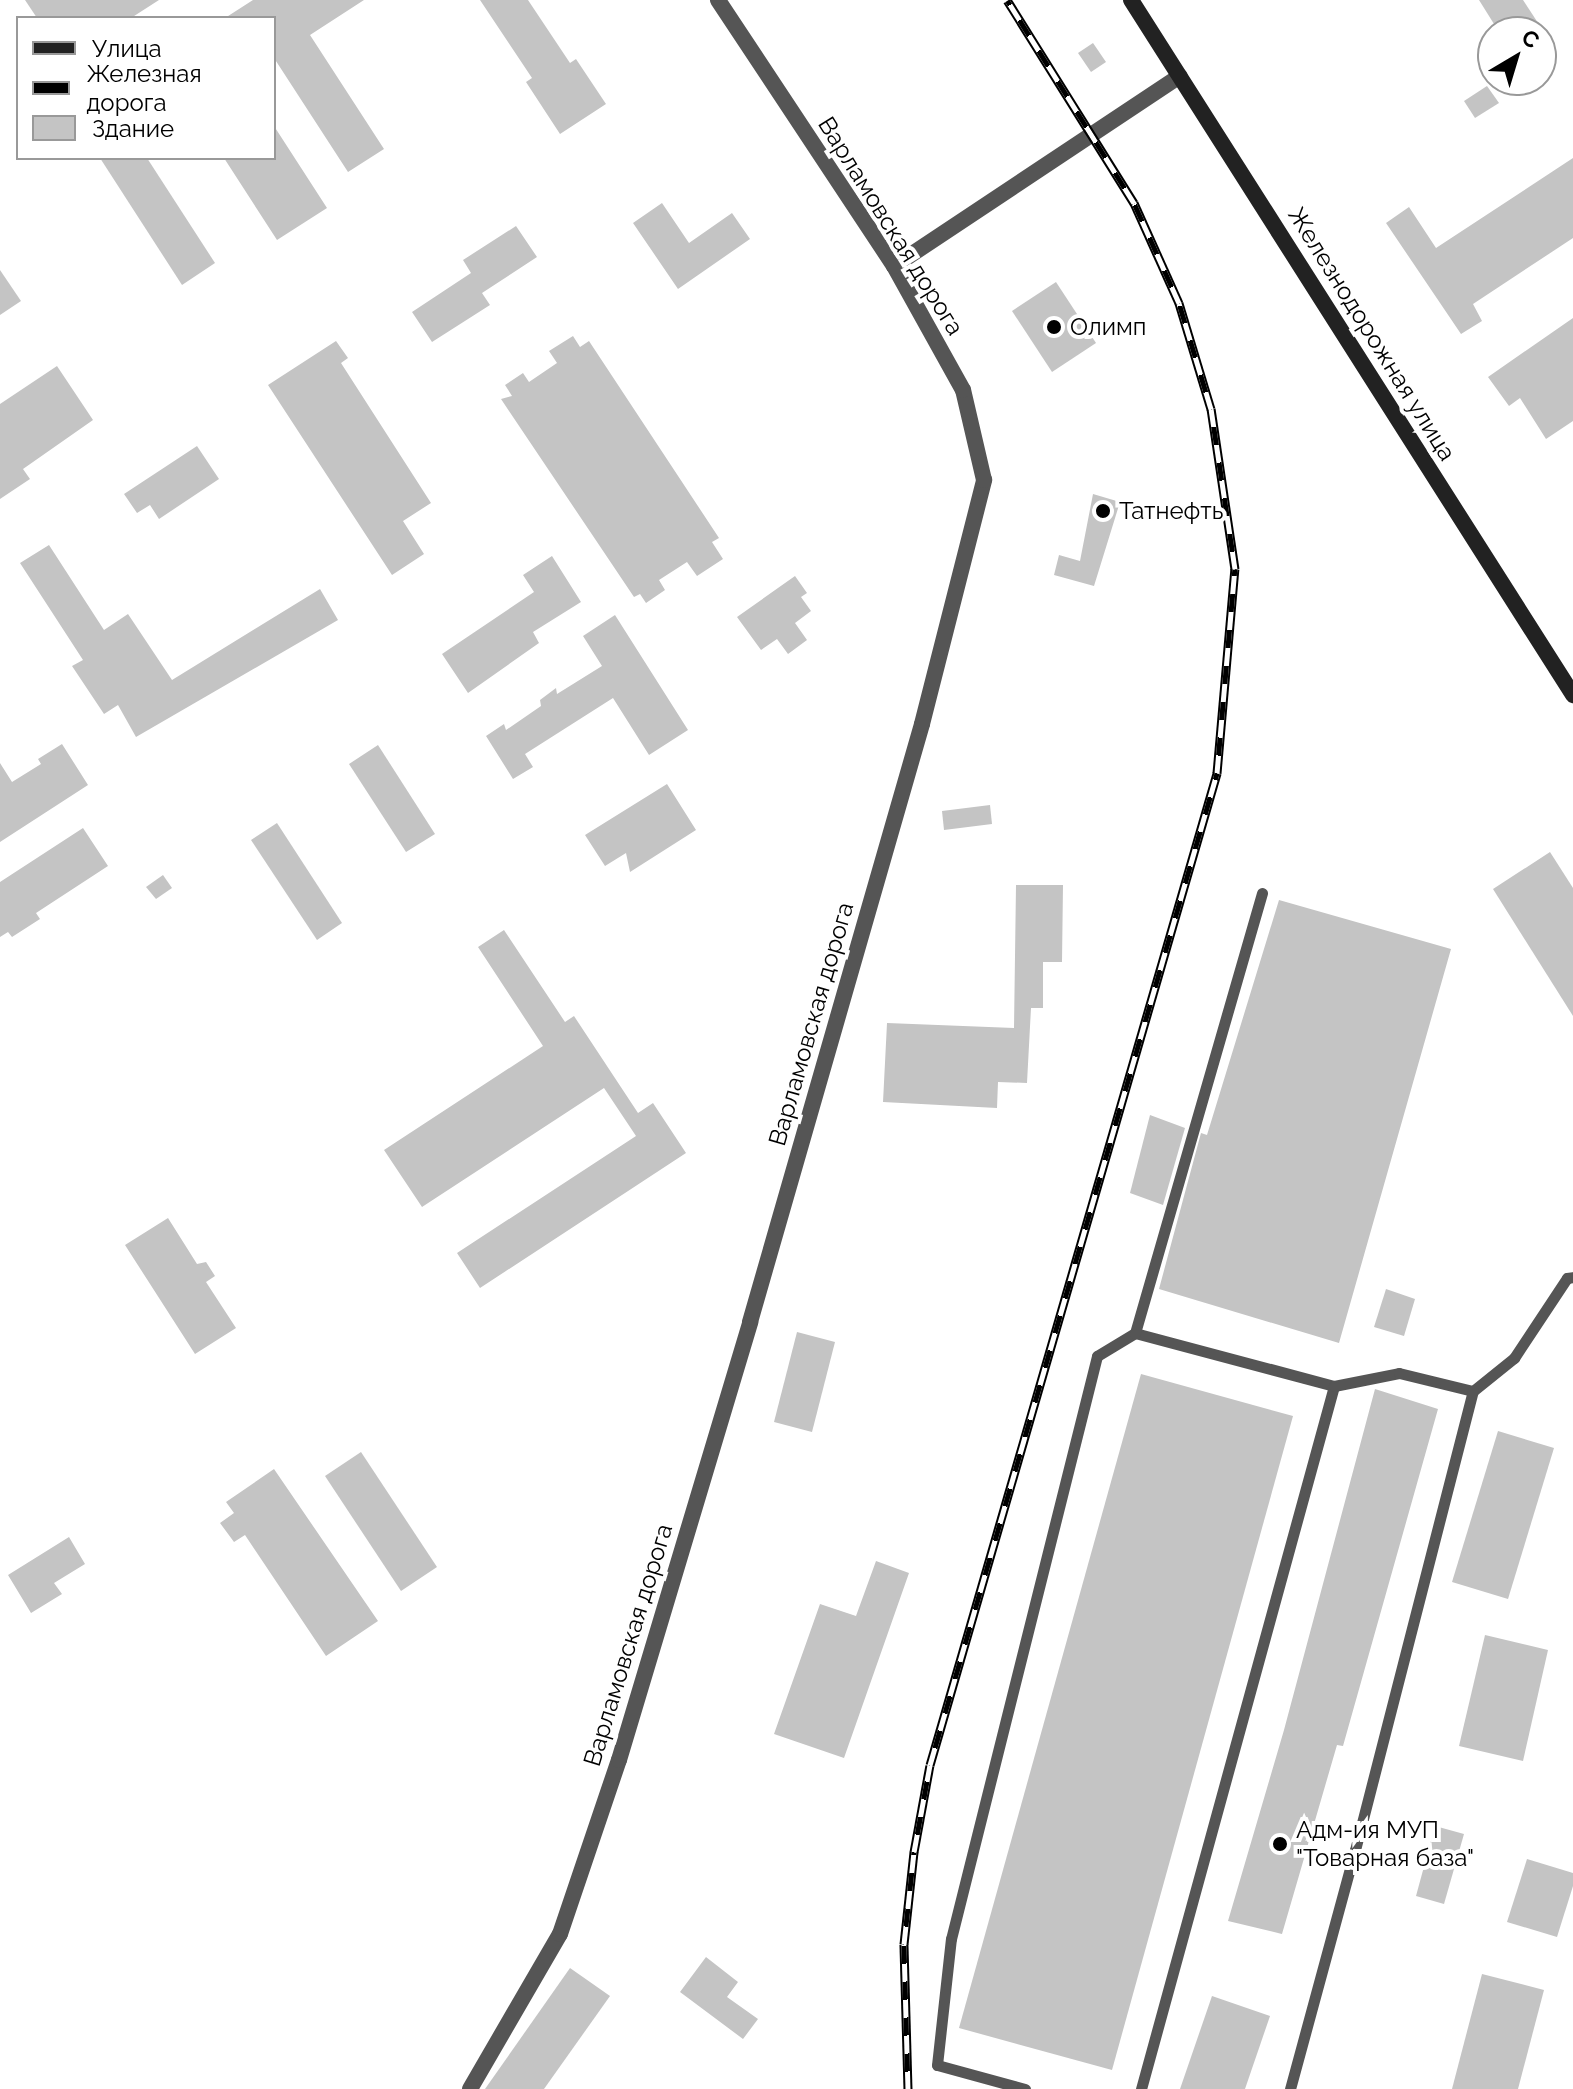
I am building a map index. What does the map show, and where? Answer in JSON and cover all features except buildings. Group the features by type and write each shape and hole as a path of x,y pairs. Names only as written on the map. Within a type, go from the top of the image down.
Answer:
{"main road":[{"name":"Железнодорожная улица","path":"1131,0 1573,695"}],"street":[{"name":"Варламовская дорога","path":"470,2089 560,1934 619,1760 750,1322 918,739 984,480 963,390 894,266 718,0"},
{"path":"894,266 1180,76"}],"lane":[{"path":"1025,2089 937,2065 951,1939 1097,1356 1135,1333 1262,893"},
{"path":"1290,2089 1473,1391 1514,1358 1567,1278 1573,1277"},
{"path":"1135,1333 1334,1386 1399,1373 1473,1391"},
{"path":"1141,2089 1334,1386"}],"railway":[{"path":"908,2089 904,1944 914,1852 930,1765 1217,773 1235,569 1211,409 1179,303 1134,203 1007,0"}],"place":[{"name":"Олимп","path":"1054,327"},
{"name":"Татнефть","path":"1103,511"},
{"name":"Адм-ия МУП \"Товарная база\"","path":"1280,1844"}]}
